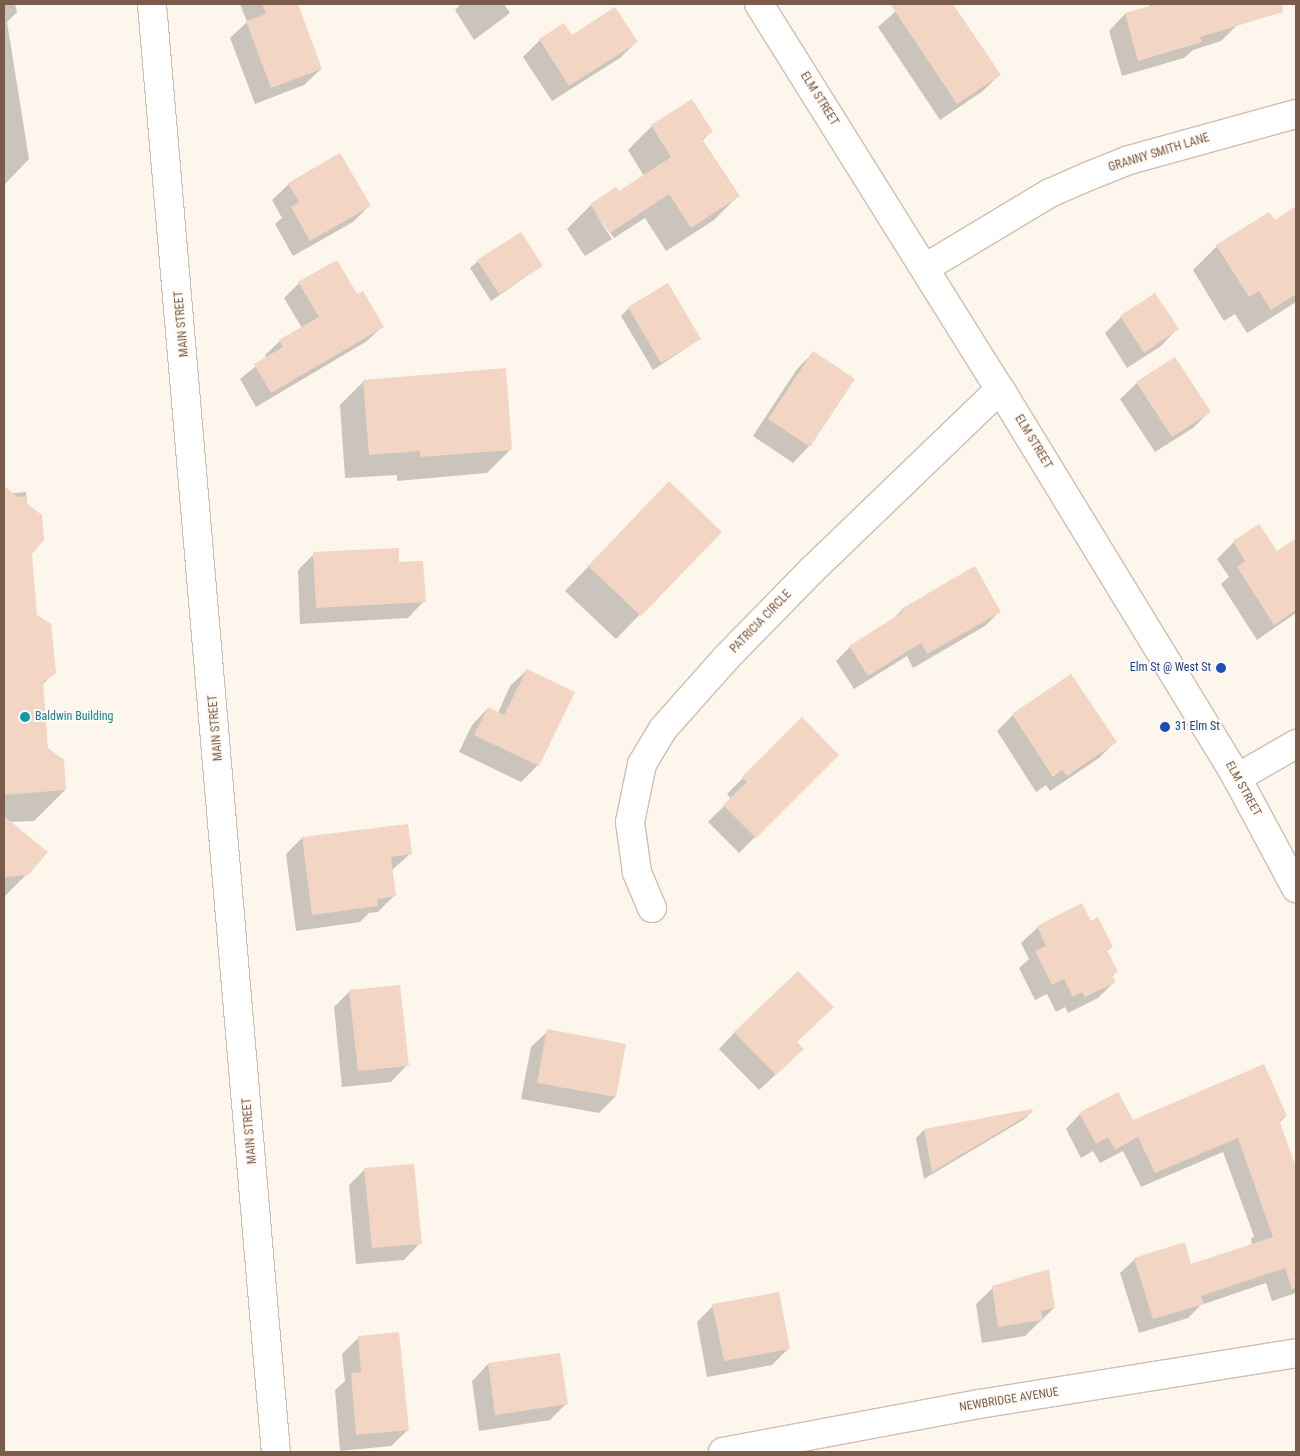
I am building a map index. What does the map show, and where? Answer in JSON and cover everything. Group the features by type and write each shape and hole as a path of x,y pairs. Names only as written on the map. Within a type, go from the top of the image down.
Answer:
{"street":[{"name":"MAIN STREET","path":"152,4 276,1452"},
{"name":"ELM STREET","path":"759,4 1000,389 1237,778 1296,888"},
{"name":"GRANNY SMITH LANE","path":"925,268 1050,193 1089,176 1129,160 1296,114"},
{"name":"PATRICIA CIRCLE","path":"652,908 637,872 630,822 642,764 663,729 726,658 812,570 1000,389"},
{"path":"1237,778 1296,744"},
{"name":"NEWBRIDGE AVENUE","path":"723,1452 979,1404 1296,1353"}],"building":[{"path":"262,4 298,4 322,69 271,88 246,21 266,14"},
{"path":"890,4 953,4 1001,75 957,104"},
{"path":"1158,4 1282,4 1283,12 1200,37 1202,42 1138,61 1125,13"},
{"path":"615,7 638,42 569,86 539,39 564,23 572,35"},
{"path":"692,99 713,132 702,139 740,196 691,228 669,194 610,233 590,204 616,187 619,191 671,157 651,125"},
{"path":"340,153 371,206 310,241 291,207 299,202 288,183"},
{"path":"1296,206 1296,294 1271,310 1259,291 1249,297 1216,245 1269,212 1275,220"},
{"path":"521,232 543,266 499,294 477,260"},
{"path":"337,260 357,294 363,291 384,327 271,393 254,364 283,347 279,340 319,317 298,282"},
{"path":"668,283 701,339 661,363 628,307"},
{"path":"1155,293 1179,329 1144,353 1120,316"},
{"path":"813,351 855,379 810,447 768,419"},
{"path":"1175,357 1211,412 1172,437 1136,382"},
{"path":"506,368 512,450 420,457 420,451 369,455 363,380"},
{"path":"669,481 722,532 641,616 588,566"},
{"name":"Baldwin Building","path":"4,486 18,497 27,496 27,504 42,515 44,540 32,554 37,615 51,624 56,673 43,682 48,748 64,760 66,790 4,795"},
{"path":"1259,524 1277,551 1296,538 1296,610 1274,625 1237,567 1245,561 1233,541"},
{"path":"399,548 399,562 423,561 426,602 316,608 313,552"},
{"path":"975,566 1001,612 927,654 921,643 868,676 849,646 903,612 901,609"},
{"path":"527,669 575,692 539,766 474,735 488,707 504,715"},
{"path":"1071,674 1117,742 1067,776 1062,770 1053,777 1012,714"},
{"path":"802,717 839,755 756,838 723,805 747,782 742,777"},
{"path":"4,816 48,852 28,875 4,877"},
{"path":"408,824 412,854 391,857 396,896 377,899 378,906 312,915 302,837"},
{"path":"1082,903 1091,921 1098,917 1113,947 1107,950 1118,972 1112,975 1116,982 1085,997 1082,992 1073,997 1064,979 1052,985 1035,951 1046,946 1037,926"},
{"path":"798,971 834,1007 797,1042 804,1049 776,1075 734,1032"},
{"path":"400,985 409,1066 358,1071 349,990"},
{"path":"547,1029 626,1044 616,1097 537,1083"},
{"path":"1264,1064 1287,1116 1279,1120 1296,1167 1296,1288 1292,1289 1285,1268 1201,1296 1204,1304 1153,1319 1134,1258 1185,1242 1191,1264 1273,1237 1238,1138 1155,1173 1138,1137 1115,1150 1108,1137 1096,1144 1079,1113 1118,1092 1133,1120"},
{"path":"1032,1109 1033,1112 932,1172 924,1129"},
{"path":"414,1164 422,1244 372,1248 364,1168"},
{"path":"1049,1269 1055,1308 1041,1311 1043,1320 998,1327 992,1286"},
{"path":"779,1292 790,1349 724,1361 712,1304"},
{"path":"399,1332 409,1430 356,1435 351,1373 361,1372 358,1336"},
{"path":"560,1353 568,1404 495,1415 488,1363"}],"place":[{"name":"Elm St @ West St","path":"1221,668"},
{"name":"Baldwin Building","path":"25,717"},
{"name":"31 Elm St","path":"1165,727"}]}
